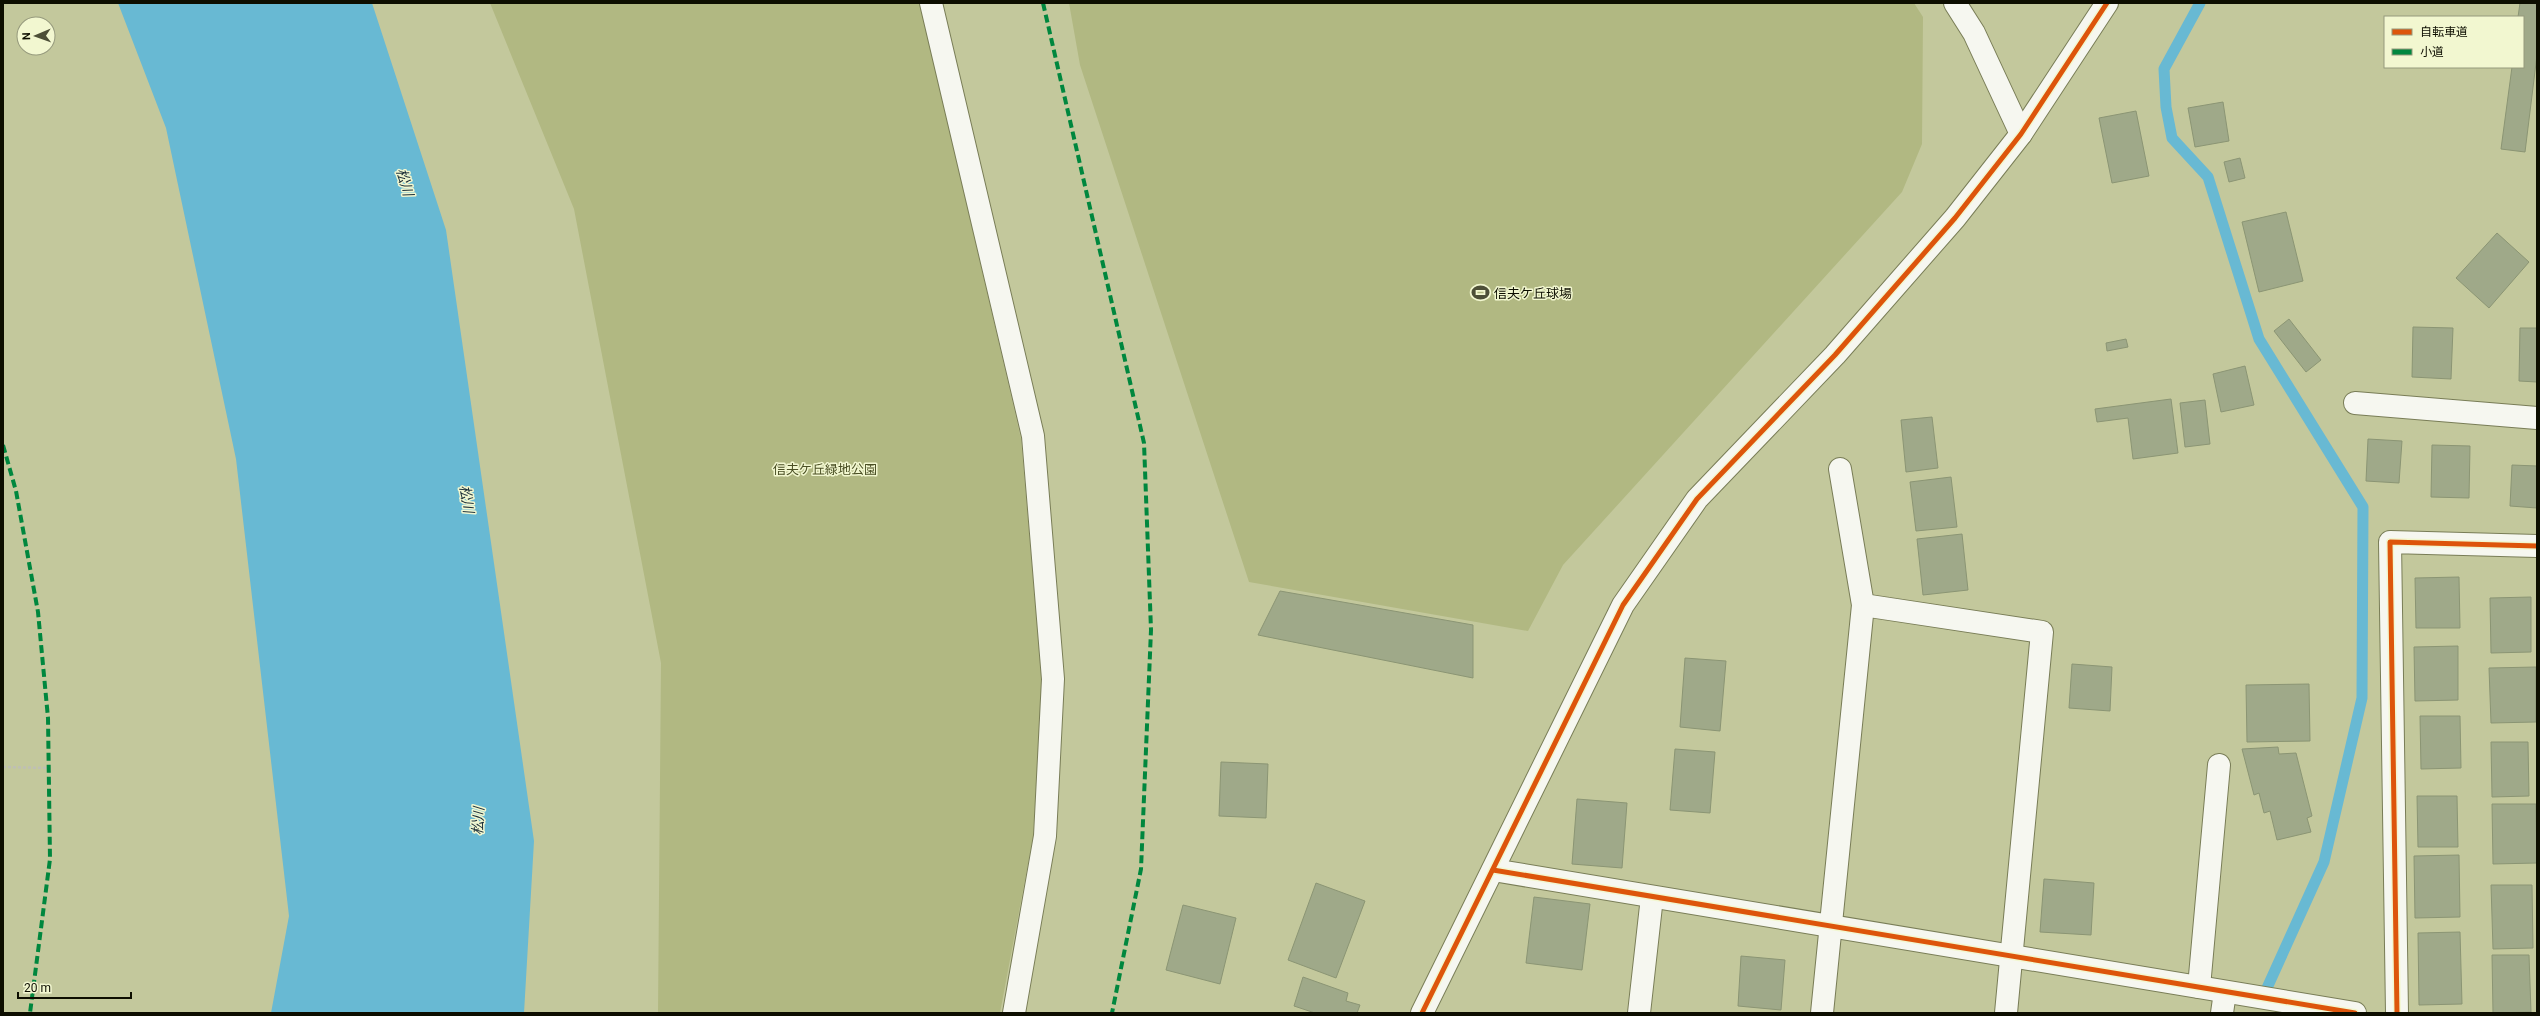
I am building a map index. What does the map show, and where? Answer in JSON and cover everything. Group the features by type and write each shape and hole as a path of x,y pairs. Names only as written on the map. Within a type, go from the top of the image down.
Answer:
{"street":[{"path":"931,3 1033,436 1054,679 1045,836 1014,1013"},
{"path":"1955,3 1974,33 2021,134"},
{"path":"1422,1013 1623,605 1697,498 1834,355 1955,218 2021,134 2107,3"},
{"path":"2355,403 2537,418"},
{"path":"1822,1013 1832,926 1863,605 1840,469"},
{"path":"2397,1013 2390,542 2537,546"},
{"path":"1863,605 2042,632 2006,1013"},
{"path":"2199,987 2219,765"},
{"path":"1493,870 2355,1013"},
{"path":"1639,1013 1652,897"},
{"path":"2222,1013 2225,992"}],"path":[{"path":"3,767 49,768"}],"green space":[{"name":"信夫ケ丘緑地公園","path":"490,3 920,3 1021,439 1042,682 1033,837 1000,1013 658,1013 661,663 574,209"},
{"name":"信夫ケ丘球場","path":"1069,3 1914,3 1923,17 1922,144 1902,192 1563,565 1528,631 1249,582 1080,65"}],"water":[{"name":"松川","path":"118,3 372,3 446,230 534,841 524,1013 271,1013 289,916 236,459 166,128"}],"building":[{"path":"2520,3 2537,3 2537,55 2525,152 2501,149 2512,68 2524,68 2524,16 2518,16"},
{"path":"2223,102 2229,141 2195,147 2188,108"},
{"path":"2136,111 2149,176 2112,183 2099,118"},
{"path":"2240,158 2245,178 2229,182 2224,162"},
{"path":"2286,212 2303,281 2259,292 2242,222"},
{"path":"2497,233 2529,262 2489,308 2456,278"},
{"path":"2289,319 2321,360 2306,372 2274,331"},
{"path":"2413,327 2453,328 2451,379 2412,377"},
{"path":"2520,328 2537,328 2537,382 2519,381"},
{"path":"2126,339 2128,347 2107,351 2106,343"},
{"path":"2245,366 2254,405 2221,412 2213,374"},
{"path":"2171,399 2178,453 2133,459 2128,418 2097,422 2095,409"},
{"path":"2205,400 2210,444 2185,447 2180,403"},
{"path":"1932,417 1938,468 1906,472 1901,420"},
{"path":"2368,439 2402,441 2399,483 2366,481"},
{"path":"2432,445 2470,446 2469,498 2431,497"},
{"path":"2512,465 2537,466 2537,508 2510,506"},
{"path":"1951,477 1957,527 1916,531 1910,482"},
{"path":"1962,534 1968,590 1923,595 1917,539"},
{"path":"2459,577 2460,628 2416,628 2415,578"},
{"path":"1280,591 1473,625 1473,678 1258,635"},
{"path":"2531,597 2531,652 2491,653 2490,598"},
{"path":"2458,646 2458,700 2415,701 2414,647"},
{"path":"1685,658 1726,661 1720,731 1680,727"},
{"path":"2072,664 2112,667 2110,711 2069,708"},
{"path":"2536,667 2536,722 2491,723 2489,668"},
{"path":"2309,684 2310,741 2247,742 2246,685"},
{"path":"2420,716 2460,716 2461,768 2421,769"},
{"path":"2491,742 2528,742 2529,796 2492,797"},
{"path":"2278,747 2279,754 2296,753 2312,816 2307,818 2311,832 2277,840 2270,811 2264,813 2259,793 2254,795 2242,749"},
{"path":"1675,749 1715,752 1710,813 1670,810"},
{"path":"1221,762 1268,764 1266,818 1219,816"},
{"path":"2417,796 2457,796 2458,847 2418,847"},
{"path":"1577,799 1627,803 1622,868 1572,864"},
{"path":"2492,804 2536,804 2537,863 2493,864"},
{"path":"2459,855 2460,917 2415,918 2414,856"},
{"path":"2044,879 2094,883 2091,935 2040,932"},
{"path":"1316,883 1365,901 1336,978 1288,960"},
{"path":"2491,885 2532,885 2533,948 2493,949"},
{"path":"1534,897 1590,904 1582,970 1526,963"},
{"path":"1183,905 1236,918 1220,984 1166,970"},
{"path":"2460,932 2462,1004 2419,1005 2418,933"},
{"path":"2492,955 2529,955 2531,1012 2493,1013"},
{"path":"1741,956 1785,960 1781,1010 1738,1006"},
{"path":"1303,977 1348,993 1346,1001 1360,1005 1357,1013 1315,1013 1294,1006"}],"waterway":[{"path":"2200,3 2164,69 2166,107 2172,138 2208,177 2259,339 2363,507 2362,698 2324,862 2267,988"}],"marked path":[{"path":"1043,3 1144,443 1151,630 1141,869 1112,1013"},
{"path":"3,445 16,491 38,612 48,718 50,859 30,1013"}],"cycle path":[{"path":"1422,1013 1623,605 1697,499 1835,355 1955,218 2021,134 2107,3"},
{"path":"2397,1013 2390,542 2537,546"},
{"path":"1493,870 2355,1013"}],"place":[{"name":"信夫ケ丘球場","path":"1481,293"}]}
